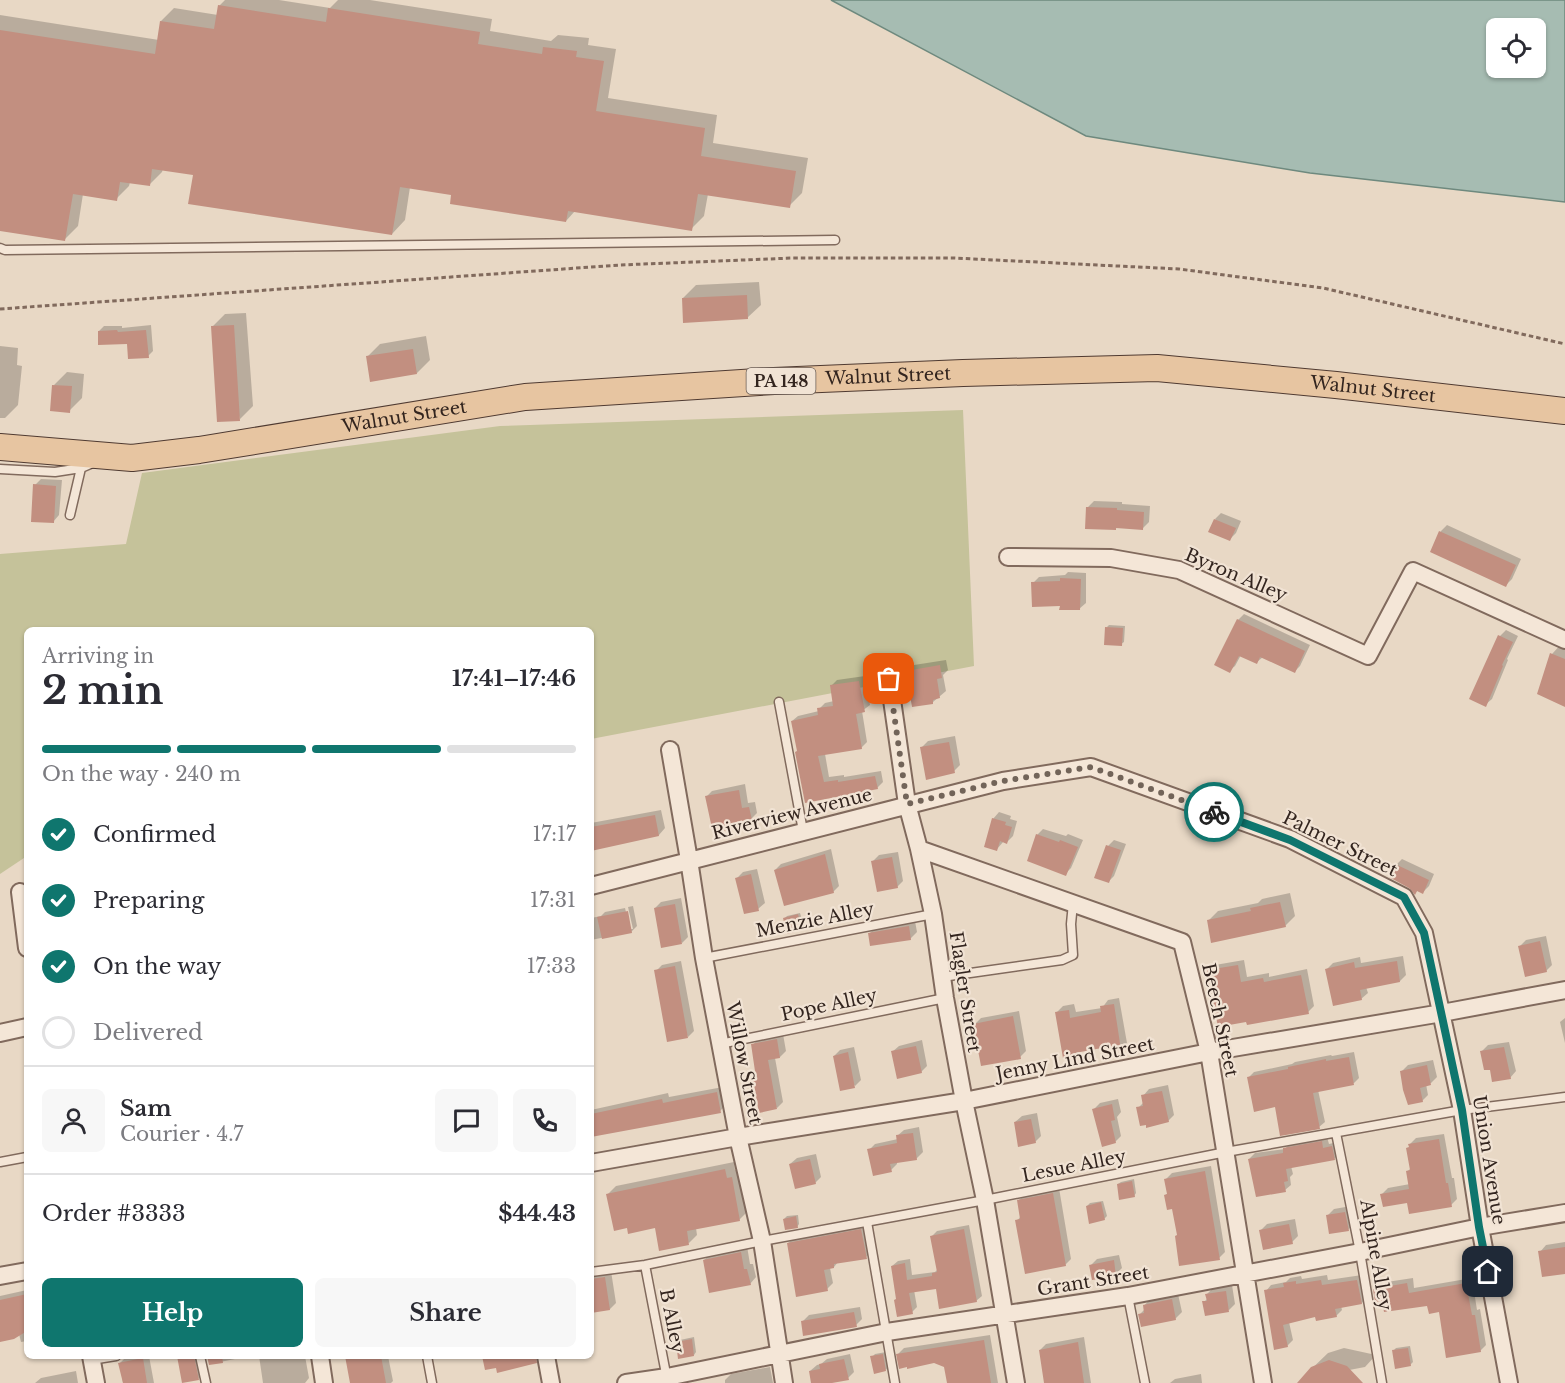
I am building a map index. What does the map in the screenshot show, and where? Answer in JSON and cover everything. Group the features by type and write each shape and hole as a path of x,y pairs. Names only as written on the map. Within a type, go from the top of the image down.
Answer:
{"main road":[{"name":"Walnut Street","path":"0,447 132,458 199,450 525,397 774,381 1157,368 1336,385 1565,411"}],"street":[{"name":"Byron Alley","path":"1008,557 1110,558 1179,570 1368,656 1413,571 1565,640"},
{"name":"Flagler Street","path":"889,679 907,804 933,914 945,998 964,1101 986,1200 1016,1383"},
{"name":"Willow Street","path":"670,750 720,1044 762,1241 784,1383"},
{"name":"Palmer Street","path":"1003,781 1091,767 1290,840 1404,897 1424,933 1442,1013"},
{"name":"Riverview Avenue","path":"594,885 1003,781"},
{"name":"Beech Street","path":"919,849 1182,942 1209,1052 1263,1383"},
{"path":"20,892 24,924"},
{"name":"Jenny Lind Street","path":"594,1162 964,1101 1209,1052 1565,990"},
{"name":"Union Avenue","path":"1442,1013 1462,1110 1479,1227 1509,1383"},
{"path":"0,1033 24,1029"},
{"name":"Grant Street","path":"626,1383 667,1380 779,1353 887,1332 1128,1296 1565,1212"},
{"path":"0,1276 24,1272"},
{"path":"91,1359 96,1383"},
{"path":"320,1359 324,1383"},
{"path":"547,1359 551,1383"}],"lane":[{"path":"0,248 5,250 835,240"},
{"path":"0,469 55,472 81,468 105,455"},
{"path":"69,515 81,468"},
{"path":"779,702 803,831"},
{"path":"942,977 1062,960 1073,955 1071,924 1073,903"},
{"name":"Menzie Alley","path":"704,958 933,914"},
{"name":"Pope Alley","path":"720,1044 945,998"},
{"name":"Lesue Alley","path":"594,1272 645,1265 1226,1152 1462,1110 1565,1097"},
{"name":"Alpine Alley","path":"1336,1133 1360,1252 1382,1383"},
{"path":"0,1162 24,1158"},
{"path":"867,1222 895,1383"},
{"name":"B Alley","path":"645,1265 667,1380"},
{"path":"1128,1296 1145,1383"},
{"path":"201,1359 206,1383"},
{"path":"428,1359 432,1383"}],"path":[{"path":"0,309 620,265 793,258 954,258 1179,270 1323,288 1565,344"}],"shaded area":[{"path":"831,0 1565,0 1565,202 1310,173 1086,136"},
{"path":"963,410 974,666 594,738 594,627 24,627 24,858 0,874 0,554 126,544 142,473 500,426"}],"building":[{"path":"218,5 326,22 328,8 480,32 478,44 542,54 543,47 577,51 576,57 604,61 596,111 705,128 701,156 796,171 790,208 698,194 692,231 568,211 566,222 450,204 451,195 400,187 392,235 188,204 193,175 152,169 150,186 120,182 117,201 73,194 65,241 0,231 0,30 155,54 160,21 214,29"},
{"path":"747,295 748,319 683,323 682,298"},
{"path":"234,325 240,421 217,422 211,326"},
{"path":"117,330 118,332 146,330 149,358 128,359 127,344 98,345 98,331"},
{"path":"413,349 417,374 370,382 366,356"},
{"path":"52,385 72,386 70,413 50,411"},
{"path":"33,484 56,486 54,523 31,522"},
{"path":"1086,507 1144,512 1143,530 1085,529"},
{"path":"1214,519 1236,528 1230,541 1208,532"},
{"path":"1439,531 1516,565 1506,587 1430,552"},
{"path":"1060,578 1081,579 1080,610 1059,610 1060,606 1032,607 1031,582 1060,581"},
{"path":"1237,619 1305,651 1295,673 1260,657 1257,664 1239,656 1230,673 1214,665"},
{"path":"1105,627 1123,628 1122,646 1104,645"},
{"path":"1498,635 1513,642 1486,707 1469,699"},
{"path":"1550,653 1565,659 1565,707 1537,694"},
{"path":"940,665 942,678 937,679 940,698 933,700 933,704 912,707 906,671"},
{"path":"859,681 865,712 856,714 862,749 818,756 824,782 875,776 878,789 805,803 791,721 818,715 817,708 833,706 830,685"},
{"path":"949,742 955,773 926,780 920,747"},
{"path":"739,790 742,808 749,807 752,820 740,823 741,827 713,833 705,796"},
{"path":"655,815 659,836 594,850 594,826"},
{"path":"992,818 1006,822 1005,825 1012,827 1007,844 1000,841 997,851 984,847"},
{"path":"1036,834 1078,847 1066,876 1027,861"},
{"path":"1106,845 1121,850 1109,883 1094,878"},
{"path":"825,854 834,893 784,906 774,870"},
{"path":"892,857 898,888 877,892 871,861"},
{"path":"1395,864 1429,880 1423,894 1417,891 1415,895 1409,888 1389,877"},
{"path":"751,874 759,911 744,914 735,878"},
{"path":"1280,902 1286,927 1211,943 1207,920"},
{"path":"675,904 682,944 661,948 654,908"},
{"path":"628,911 632,933 602,939 597,917"},
{"path":"798,914 802,930 787,934 783,918"},
{"path":"909,926 911,940 870,946 868,933"},
{"path":"1540,941 1547,972 1525,977 1518,946"},
{"path":"1397,961 1400,982 1360,990 1362,1000 1333,1006 1325,969 1354,962 1355,968"},
{"path":"1238,965 1241,982 1263,978 1264,982 1301,975 1309,1014 1247,1025 1246,1022 1218,1027 1207,970"},
{"path":"675,966 688,1038 667,1042 654,970"},
{"path":"1114,1004 1121,1050 1108,1052 1107,1047 1075,1053 1076,1056 1063,1058 1055,1012 1069,1010 1070,1018 1101,1012 1100,1006"},
{"path":"1013,1016 1021,1059 981,1066 973,1024"},
{"path":"777,1039 780,1058 768,1060 777,1109 759,1113 753,1079 756,1078 751,1044"},
{"path":"916,1046 922,1073 897,1079 891,1051"},
{"path":"1504,1047 1511,1079 1492,1082 1490,1070 1484,1070 1480,1051"},
{"path":"848,1052 855,1088 840,1091 833,1056"},
{"path":"1349,1057 1354,1085 1313,1093 1320,1129 1280,1136 1275,1107 1254,1112 1247,1077 1326,1059 1326,1061"},
{"path":"1427,1065 1431,1085 1420,1088 1423,1102 1408,1105 1400,1071"},
{"path":"1162,1091 1169,1122 1146,1128 1146,1125 1140,1126 1136,1107 1143,1106 1141,1095"},
{"path":"717,1092 721,1113 594,1136 594,1113 662,1099 663,1103"},
{"path":"1112,1104 1115,1120 1111,1121 1116,1143 1102,1147 1092,1109"},
{"path":"1031,1119 1036,1143 1018,1147 1014,1122"},
{"path":"913,1133 917,1160 890,1164 892,1172 873,1176 867,1149 897,1143 896,1135"},
{"path":"1439,1139 1452,1207 1409,1214 1407,1203 1383,1207 1380,1194 1409,1189 1406,1171 1410,1170 1406,1148 1409,1147 1408,1144"},
{"path":"1322,1141 1323,1148 1332,1146 1335,1160 1286,1169 1288,1181 1284,1182 1286,1192 1256,1197 1248,1159 1283,1153 1283,1148"},
{"path":"810,1159 816,1184 795,1189 789,1164"},
{"path":"725,1169 727,1178 732,1177 740,1221 687,1231 689,1245 659,1251 655,1228 628,1234 627,1228 614,1231 606,1194"},
{"path":"1205,1171 1220,1260 1179,1266 1175,1236 1177,1235 1172,1209 1167,1210 1164,1179"},
{"path":"1132,1181 1135,1197 1119,1200 1117,1184"},
{"path":"1053,1193 1066,1266 1025,1274 1015,1220 1020,1219 1017,1200"},
{"path":"1101,1202 1105,1220 1089,1224 1086,1206"},
{"path":"1345,1212 1349,1231 1329,1234 1326,1215"},
{"path":"796,1216 798,1228 785,1230 783,1219"},
{"path":"1289,1224 1293,1244 1263,1250 1259,1230"},
{"path":"861,1229 867,1259 834,1264 834,1268 824,1270 828,1291 796,1297 787,1243"},
{"path":"964,1229 977,1302 939,1309 936,1289 909,1293 913,1314 897,1317 891,1266 905,1263 907,1280 932,1276 932,1273 937,1272 930,1236"},
{"path":"1565,1247 1565,1274 1542,1277 1538,1251"},
{"path":"741,1252 744,1269 747,1269 751,1285 709,1293 703,1260"},
{"path":"1114,1260 1116,1276 1092,1280 1089,1265"},
{"path":"605,1277 610,1310 594,1313 594,1279"},
{"path":"1321,1280 1322,1285 1357,1280 1362,1304 1335,1309 1337,1317 1316,1321 1315,1317 1283,1325 1288,1347 1274,1350 1264,1290 1284,1287 1283,1283 1296,1281 1296,1284"},
{"path":"1407,1283 1409,1293 1466,1283 1472,1315 1475,1315 1481,1352 1446,1358 1439,1312 1429,1314 1427,1306 1384,1312 1382,1301 1375,1302 1373,1289"},
{"path":"1226,1291 1229,1312 1205,1316 1202,1301 1207,1301 1205,1294"},
{"path":"24,1295 24,1333 14,1339 0,1342 0,1300"},
{"path":"1172,1299 1176,1320 1141,1327 1138,1314 1144,1313 1143,1305"},
{"path":"854,1312 857,1327 803,1336 801,1321"},
{"path":"692,1339 694,1356 678,1359 676,1342"},
{"path":"984,1340 991,1383 947,1383 944,1367 934,1363 899,1369 896,1354"},
{"path":"1078,1342 1084,1383 1044,1383 1039,1350"},
{"path":"1408,1348 1411,1366 1395,1369 1392,1350"},
{"path":"883,1354 886,1371 874,1374 870,1356"},
{"path":"143,1359 147,1383 123,1383 118,1363"},
{"path":"178,1359 195,1359 199,1380 182,1383"},
{"path":"208,1359 222,1359 223,1363 209,1365"},
{"path":"346,1359 382,1359 386,1383 350,1383"},
{"path":"483,1359 536,1359 537,1363 497,1373 496,1368 485,1370"},
{"path":"844,1359 849,1380 811,1383 809,1371 820,1369 819,1364"},
{"path":"1329,1360 1347,1366 1363,1383 1297,1383 1311,1367"}],"way so far":[{"path":"889,679 907,804 1003,781 1091,767 1214,812"}],"route":[{"path":"1214,812 1290,840 1404,897 1424,933 1462,1110 1488,1272"}]}
